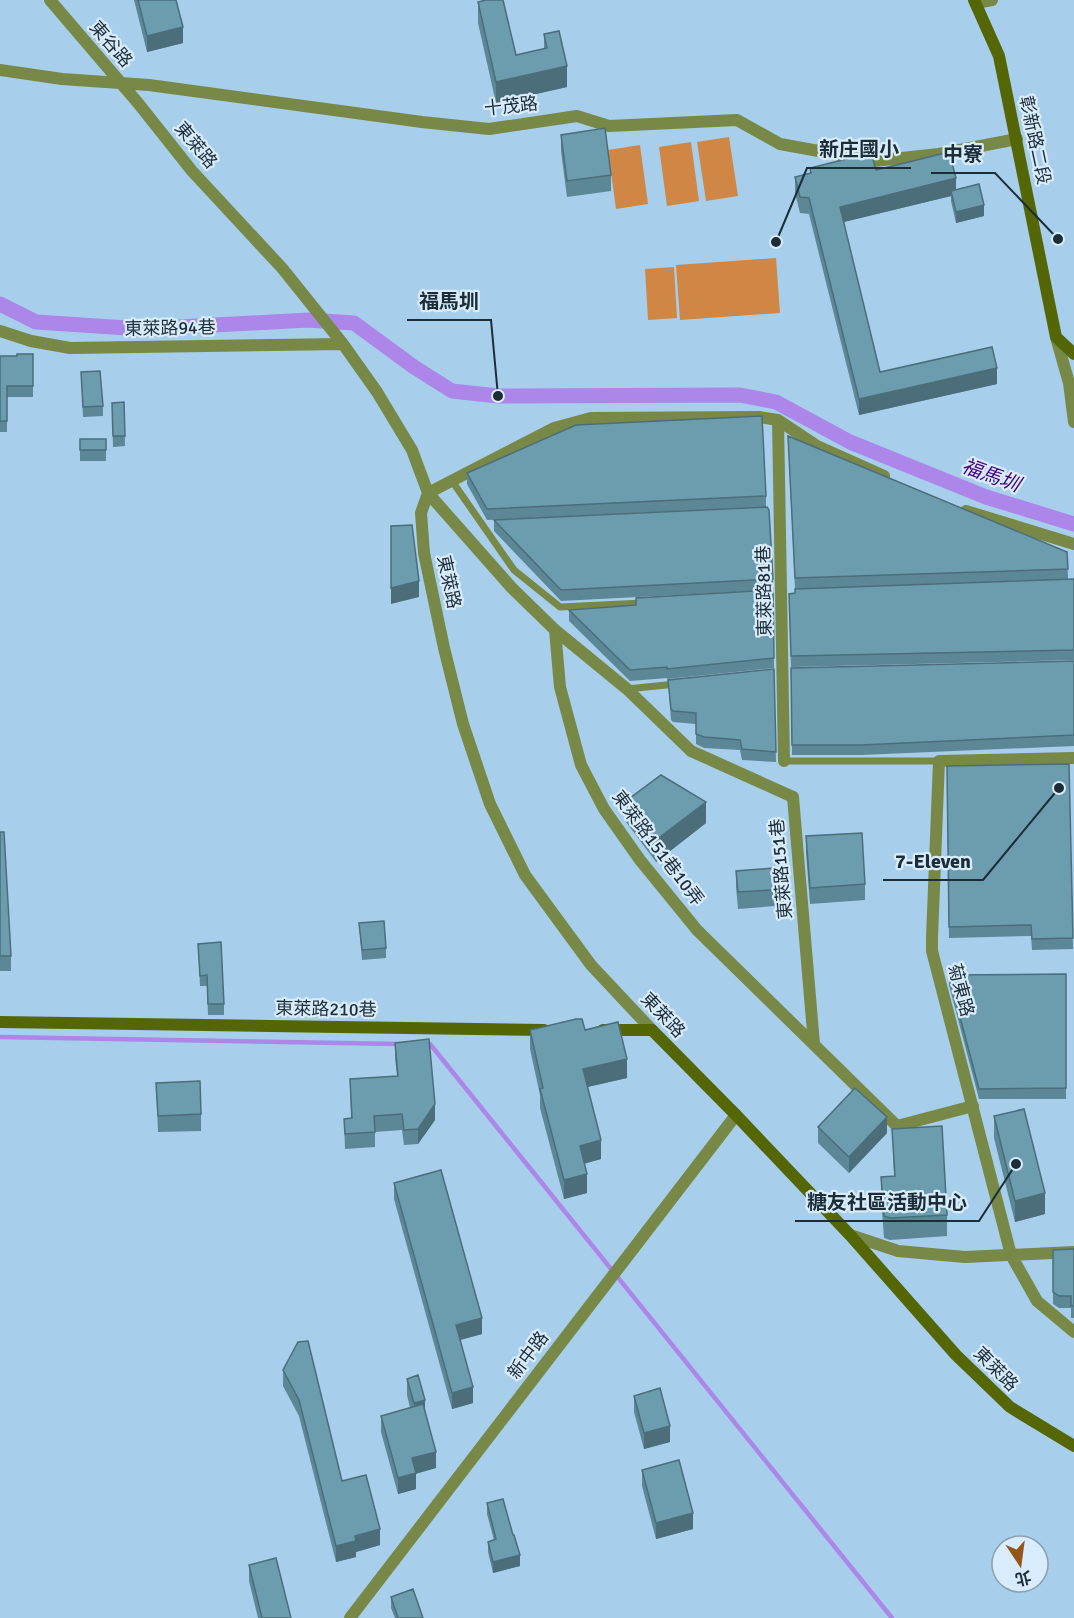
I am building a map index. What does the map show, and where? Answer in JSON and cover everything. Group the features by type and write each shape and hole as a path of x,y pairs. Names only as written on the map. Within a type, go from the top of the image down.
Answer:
{"street":[{"name":"東谷路","path":"50,0 122,83"},
{"path":"975,1 992,0"},
{"name":"彰新路二段","path":"975,1 999,56 1056,337"},
{"name":"十茂路","path":"0,70 62,79 149,85 422,123 489,129 577,116 609,126 737,120 780,144 874,161 939,154 1017,140"},
{"name":"東萊路","path":"122,83 192,171 282,268 343,344 377,392 412,450 428,493 421,513 424,553 463,724 490,804 525,875 591,966 736,1114 850,1235 956,1354 1010,1407 1074,1446"},
{"name":"東萊路94巷","path":"0,331 31,341 70,348 343,344"},
{"path":"1056,337 1074,354"},
{"path":"1056,337 1069,383 1074,422"},
{"path":"428,493 554,428 591,418 759,417 778,420 817,446 893,480"},
{"name":"東萊路81巷","path":"778,420 774,513 782,595 784,761"},
{"name":"東萊路151巷","path":"428,493 511,587 555,630 627,689 691,751 793,797 814,1044"},
{"path":"954,506 1074,544"},
{"name":"東萊路151巷10弄","path":"555,630 560,687 581,765 604,809 640,860 697,930 814,1044"},
{"path":"939,761 1074,758"},
{"name":"菊東路","path":"939,761 932,951 1011,1255 1037,1301 1074,1332"},
{"name":"東萊路210巷","path":"0,1022 560,1030"},
{"path":"594,1030 652,1030"},
{"path":"814,1044 897,1126 973,1106"},
{"name":"新中路","path":"350,1618 736,1114"},
{"path":"850,1235 898,1251 965,1257 1074,1252"}],"lane":[{"path":"452,481 513,570 560,607 654,602"},
{"path":"482,526 494,525"},
{"path":"627,689 683,683"},
{"path":"784,761 939,761"}],"shaded area":[{"path":"729,137 738,196 706,201 697,142"},
{"path":"691,142 699,201 667,206 659,147"},
{"path":"640,145 648,204 616,209 608,150"},
{"path":"776,258 780,313 680,320 676,265"},
{"path":"674,267 677,318 648,320 645,269"}],"building":[{"path":"138,0 176,0 183,27 147,36"},
{"path":"503,0 516,55 547,48 544,34 559,31 567,66 496,82 478,2"},
{"path":"605,128 611,175 567,181 561,135"},
{"path":"949,152 956,178 840,207 880,372 992,347 997,368 859,399 809,198 800,197 795,177 811,173 810,168 871,153 876,170"},
{"path":"979,184 984,205 956,212 951,191"},
{"path":"17,354 33,354 33,386 7,386 7,421 0,421 0,356 17,356"},
{"path":"100,371 103,406 83,407 81,372"},
{"path":"124,402 125,436 113,436 112,403"},
{"path":"762,416 766,496 487,509 467,473 576,425"},
{"path":"788,436 1067,552 1068,569 795,578"},
{"path":"80,439 106,439 106,450 80,450"},
{"path":"767,507 773,579 561,590 494,520"},
{"path":"412,525 419,581 391,588 391,526"},
{"path":"1074,579 1074,650 791,656 789,594 795,593 795,589"},
{"path":"773,590 774,658 667,669 667,667 630,670 569,610 636,605 636,598"},
{"path":"1074,661 1074,735 861,745 792,745 791,668"},
{"path":"774,669 776,752 742,749 740,740 704,737 696,734 696,713 671,709 668,680"},
{"path":"1069,764 1073,938 1032,939 1031,925 949,927 947,766"},
{"path":"661,775 706,802 656,840 626,801"},
{"path":"0,832 4,832 11,956 0,956"},
{"path":"862,833 865,884 810,888 806,836"},
{"path":"785,867 787,889 738,892 736,871"},
{"path":"384,921 386,948 362,950 359,923"},
{"path":"221,942 224,1004 208,1004 207,975 200,976 198,944"},
{"path":"1066,974 1066,1088 979,1089 949,975"},
{"path":"582,1019 585,1030 618,1022 627,1059 583,1069 601,1140 580,1146 587,1174 564,1180 540,1089 543,1088 530,1030"},
{"path":"429,1039 435,1104 418,1129 404,1130 402,1114 374,1116 375,1132 345,1134 344,1119 352,1118 350,1079 398,1076 395,1043"},
{"path":"200,1081 201,1114 158,1116 156,1083"},
{"path":"855,1088 887,1117 849,1157 818,1127"},
{"path":"1024,1109 1045,1193 1015,1201 994,1116"},
{"path":"942,1126 947,1215 890,1218 884,1216 881,1177 895,1176 892,1129"},
{"path":"441,1170 482,1318 456,1325 473,1387 452,1393 394,1183"},
{"path":"1074,1249 1074,1306 1071,1306 1071,1296 1059,1296 1053,1292 1053,1250"},
{"path":"308,1341 342,1481 366,1475 380,1529 355,1536 356,1541 336,1546 299,1400 283,1370 298,1342"},
{"path":"418,1375 425,1400 414,1403 407,1379"},
{"path":"660,1388 670,1426 644,1433 634,1396"},
{"path":"423,1404 436,1452 412,1458 416,1473 398,1478 381,1416"},
{"path":"679,1460 693,1513 656,1523 642,1470"},
{"path":"503,1499 520,1555 493,1562 488,1542 496,1539 487,1503"},
{"path":"276,1558 291,1618 262,1618 249,1565"},
{"path":"413,1589 423,1618 398,1618 391,1597"}],"waterway":[{"name":"福馬圳","path":"0,304 36,322 142,329 308,320 354,323 414,367 452,391 498,396 740,395 776,402 850,442 986,497 1074,524"},
{"path":"0,1037 399,1044"},
{"path":"426,1044 430,1044 892,1618"}],"place":[{"name":"中寮","path":"1058,239"},
{"name":"新庄國小","path":"776,242"},
{"name":"福馬圳","path":"498,396"},
{"name":"7-Eleven","path":"1059,788"},
{"name":"糖友社區活動中心","path":"1016,1164"}]}
